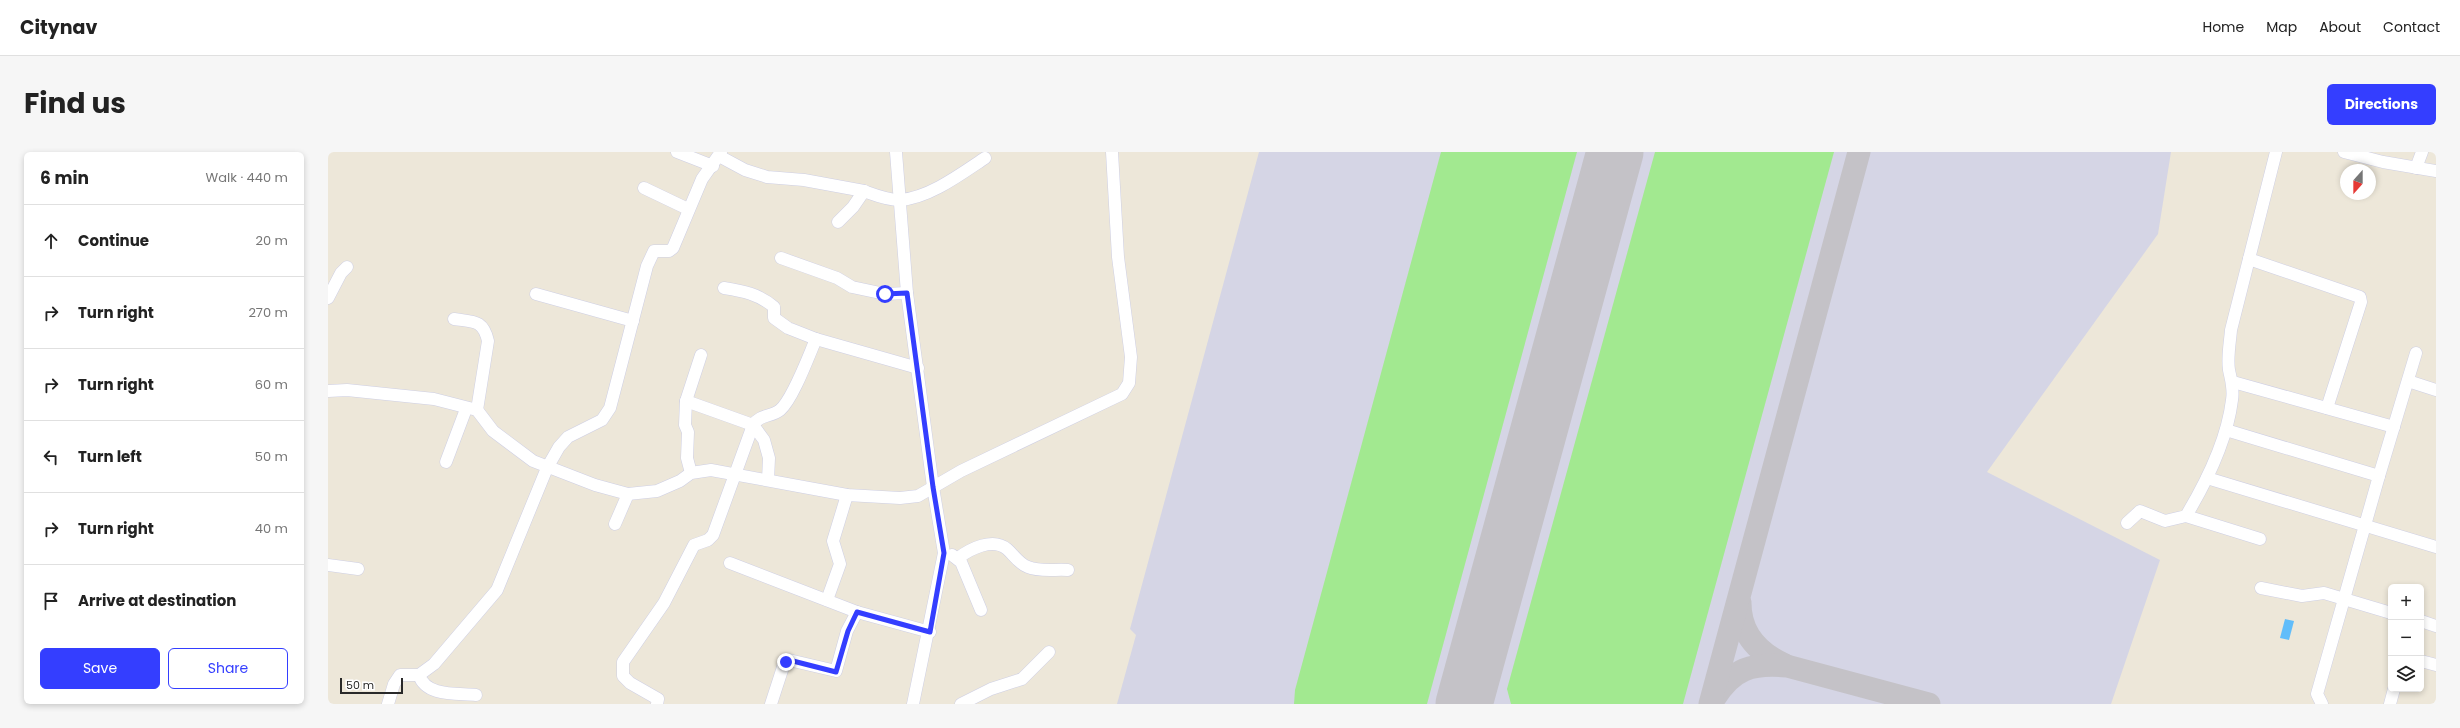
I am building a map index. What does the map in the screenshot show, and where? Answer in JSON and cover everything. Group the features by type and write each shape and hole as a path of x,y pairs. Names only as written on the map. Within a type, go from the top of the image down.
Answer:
{"street":[{"path":"677,152 717,158 745,170 767,177 804,180 864,191 886,198 900,200 931,190 985,158"},
{"path":"896,152 907,293 933,487 944,553 930,632 913,704"},
{"path":"328,391 347,390 434,399 471,410 493,431 517,450 547,468 594,485 628,494 657,490 680,481 691,473 711,470 847,495 918,496 962,471 1122,394 1129,382 1131,357 1118,257 1112,152"},
{"path":"2186,516 2207,478 2226,430 2233,399 2233,382 2229,371 2230,343 2248,259 2276,152"},
{"path":"2416,168 2422,152"},
{"path":"2352,153 2416,168 2436,171"},
{"path":"388,704 394,684 400,676 419,675 434,664 497,590 547,468 559,447 568,437 602,420 610,408 650,259 654,251 669,251 673,248 702,178 717,158"},
{"path":"644,188 688,209"},
{"path":"838,222 864,191"},
{"path":"781,258 837,278 852,287 867,291 907,293"},
{"path":"2248,259 2360,297 2361,302 2326,408"},
{"path":"328,298 341,273 347,267"},
{"path":"724,288 746,291 761,298 774,307 774,318 788,328 816,339 918,368"},
{"path":"536,294 633,321"},
{"path":"446,462 471,410 488,341 485,330 479,323 454,319"},
{"path":"657,704 658,699 630,684 623,676 623,662 664,603 694,545 708,540 713,535 734,475 756,420 777,412 783,407 800,376 816,339"},
{"path":"2322,704 2317,694 2379,476 2416,354"},
{"path":"691,473 687,458 688,432 685,425 686,401 701,355"},
{"path":"2408,381 2436,390"},
{"path":"2233,382 2394,426"},
{"path":"686,401 754,425 764,440 770,458 768,480"},
{"path":"2226,430 2379,476"},
{"path":"2207,478 2365,526 2435,543"},
{"path":"615,524 628,494"},
{"path":"827,600 840,564 833,541 847,495"},
{"path":"2127,523 2140,511 2165,521 2186,516 2260,539"},
{"path":"958,558 976,548 997,544 1008,549 1022,564 1029,568 1068,570"},
{"path":"944,553 958,558 981,610"},
{"path":"730,562 857,612 930,632"},
{"path":"328,565 358,569"},
{"path":"2261,588 2308,597 2316,593 2324,593 2388,612"},
{"path":"772,704 784,664 789,660 836,672 848,631 857,612"},
{"path":"2424,622 2436,626"},
{"path":"962,704 991,689 1022,679 1049,652"},
{"path":"2424,662 2436,665"},
{"path":"419,675 422,684 430,690 476,696"},
{"path":"2390,704 2393,692"}],"shaded area":[{"path":"1259,152 2171,152 2158,234 1987,472 2160,560 2111,704 1117,704 1136,635 1130,629"}],"green space":[{"path":"1441,152 1577,152 1427,704 1294,704 1295,690"},
{"path":"1655,152 1834,152 1683,704 1511,704 1507,689"}],"water":[{"path":"2285,619 2294,621 2289,640 2280,638"}],"taxiway":[{"path":"1710,704 1859,152"},
{"path":"1740,603 1743,624 1752,641 1767,655 1785,665"},
{"path":"1714,699 1728,680 1736,674 1754,667 1775,665 1787,666 1929,704"},
{"path":"1468,692 1468,704"}],"runway":[{"path":"1464,704 1615,152"}],"route":[{"path":"786,662 789,660 836,672 839,668 840,655 848,631 857,612 930,632 944,553 933,487 907,293 885,294"}]}
